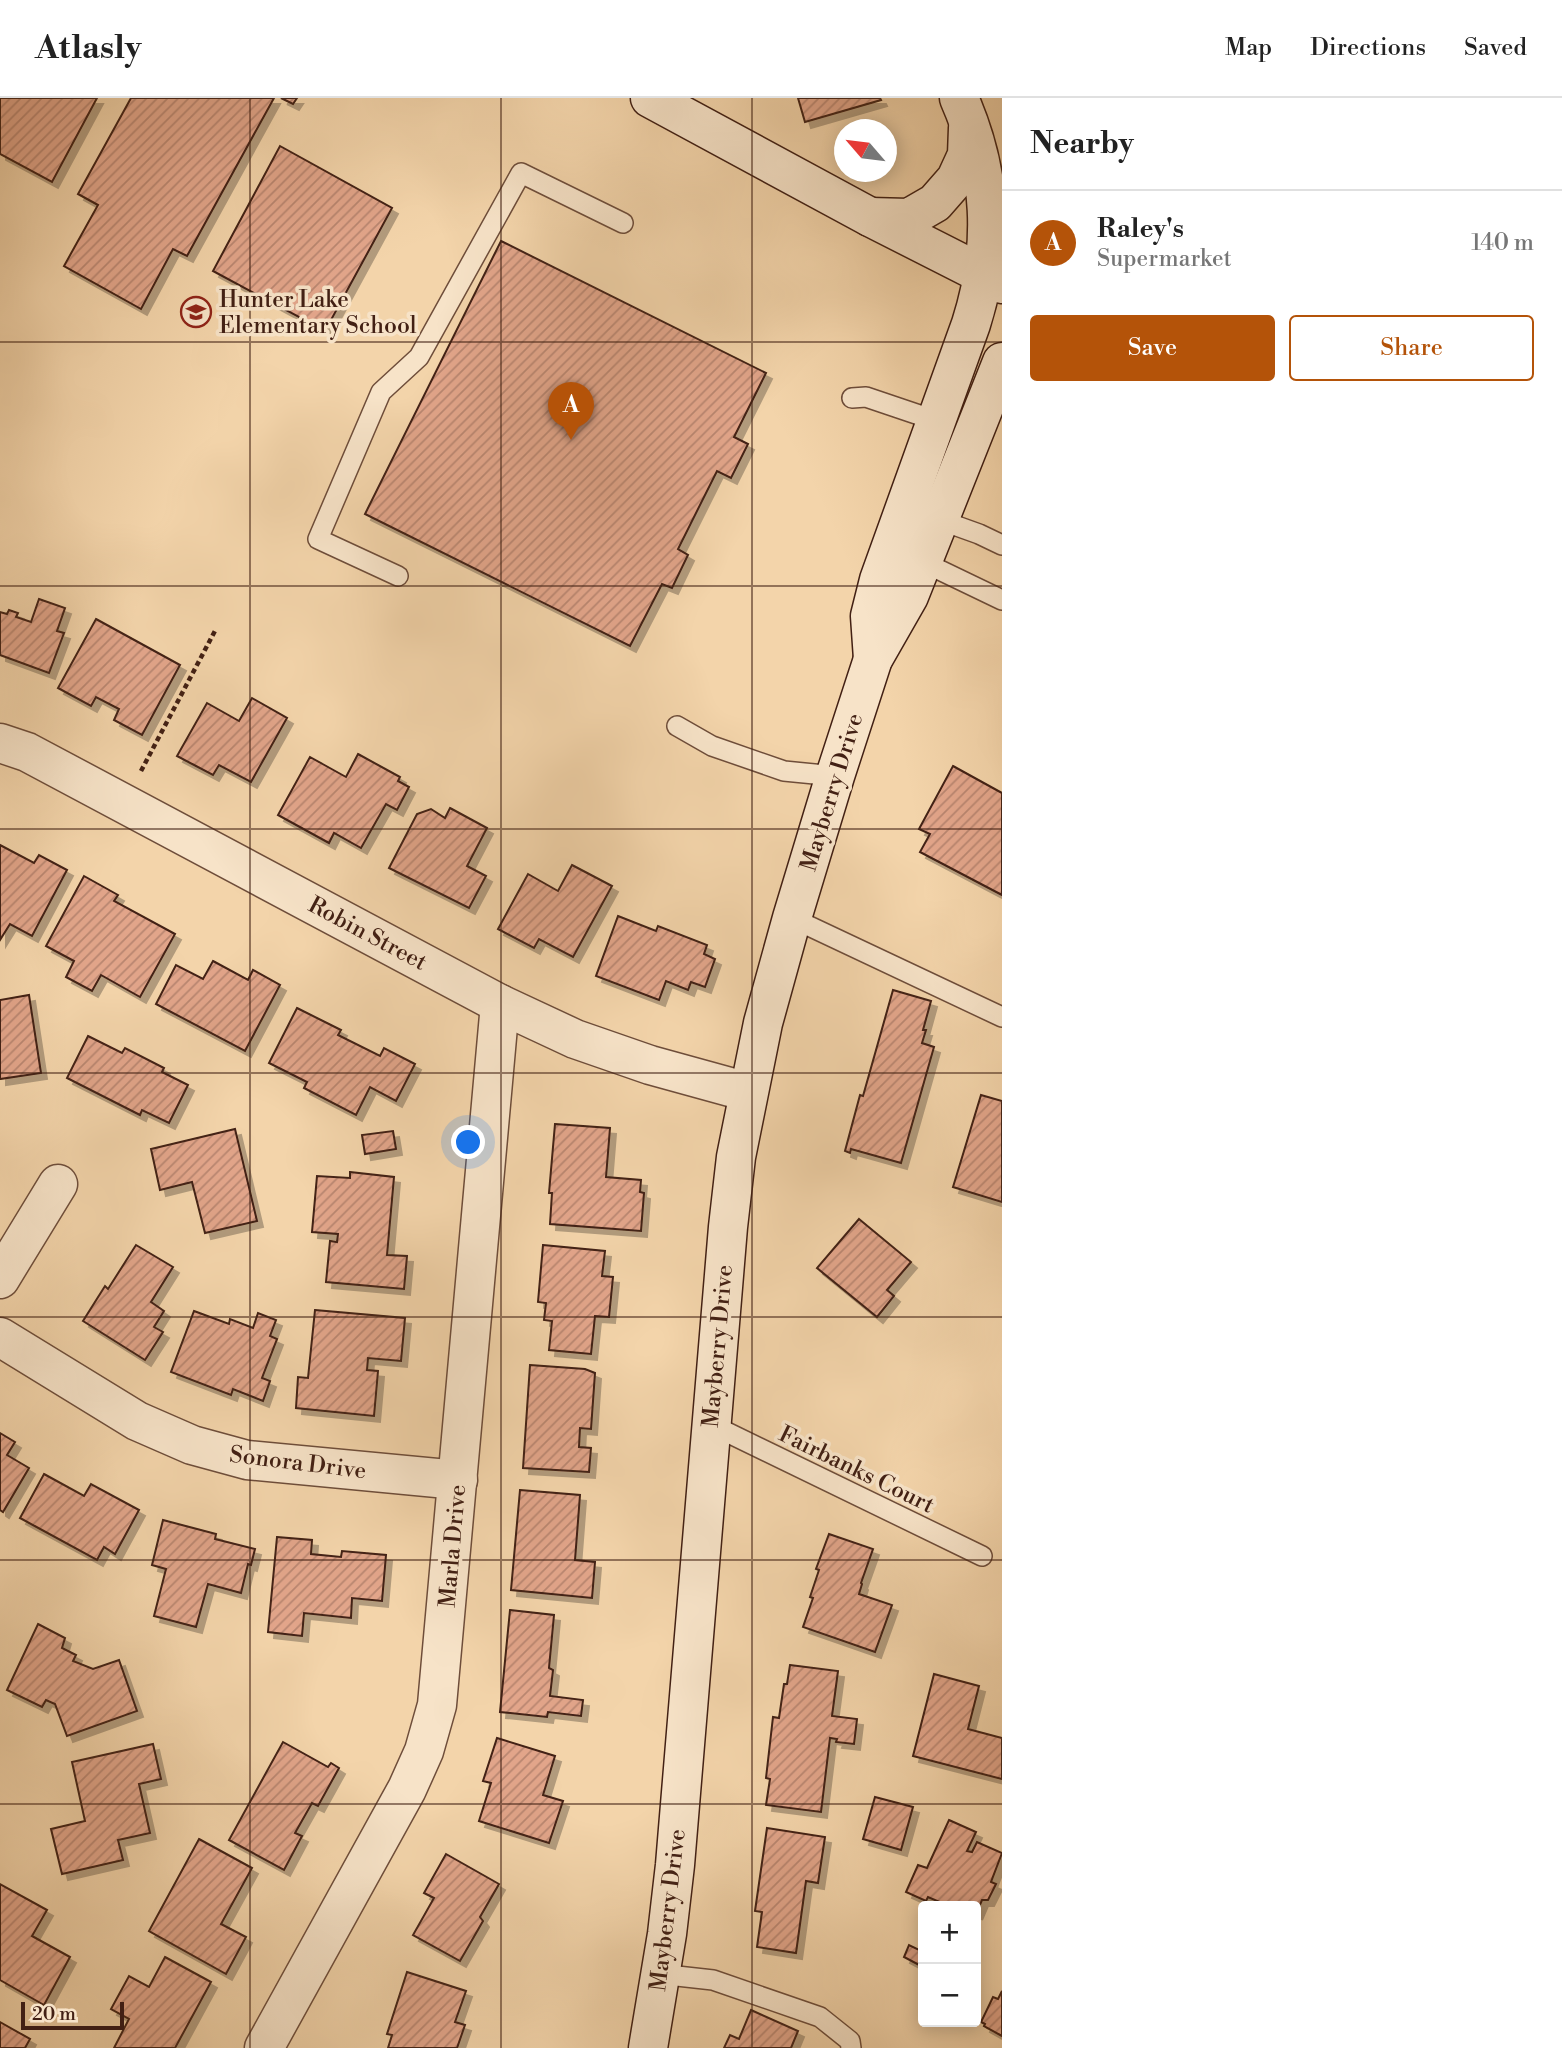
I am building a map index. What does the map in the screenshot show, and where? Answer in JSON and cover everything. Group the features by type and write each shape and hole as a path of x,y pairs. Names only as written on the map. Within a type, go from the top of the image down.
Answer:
{"street":[{"path":"650,98 993,280"},
{"path":"870,217 909,218 935,203 956,179 967,155 963,108"},
{"name":"Mayberry Drive","path":"873,659 870,616 878,580 975,311 993,280 987,235 987,193 979,151 963,108"},
{"name":"Mayberry Drive","path":"648,2048 667,1934 677,1852 710,1424 734,1168 748,1092 763,1023 792,918 873,659 909,596 1002,362"},
{"name":"Robin Street","path":"0,743 27,752 500,1004 575,1039 650,1065 748,1092"},
{"name":"Marla Drive","path":"264,2048 407,1789 424,1751 437,1705 500,1004"},
{"path":"0,1279 58,1184"},
{"name":"Sonora Drive","path":"0,1337 137,1421 192,1446 247,1460 458,1480"}],"lane":[{"path":"398,576 318,539 381,392 419,357 521,173 623,223"},
{"path":"852,398 866,397 937,421"},
{"path":"940,520 1002,545"},
{"path":"923,562 1002,600"},
{"path":"677,726 712,746 784,771 835,776"},
{"path":"792,918 1002,1017"},
{"name":"Fairbanks Court","path":"710,1424 982,1556"},
{"path":"659,1974 713,1980 820,2017 850,2041 850,2048"}],"path":[{"path":"123,802 216,629"}],"building":[{"path":"0,98 97,98 52,182 0,154"},
{"path":"131,98 274,98 187,256 173,249 141,309 64,266 98,205 78,194"},
{"path":"281,98 297,98 293,104"},
{"path":"798,98 880,98 881,100 805,122"},
{"path":"280,146 392,208 325,331 213,271"},
{"path":"501,241 766,373 734,437 748,444 731,478 717,471 678,549 688,555 672,588 662,584 630,646 365,514"},
{"path":"39,599 65,608 57,631 64,633 49,673 0,655 0,612 7,614 9,610 18,613 16,617 31,622"},
{"path":"96,619 180,665 142,735 114,720 119,709 96,697 91,706 58,688"},
{"path":"252,698 287,718 251,782 219,765 213,775 177,756 207,703 239,721"},
{"path":"358,754 400,777 398,781 409,787 397,810 386,804 361,848 334,833 329,843 278,815 310,757 346,777"},
{"path":"953,766 1002,793 1002,895 920,852 930,834 919,829"},
{"path":"450,808 487,828 467,866 486,876 469,908 389,868 417,814 431,809 445,818"},
{"path":"0,845 34,863 39,855 67,870 32,936 10,924 0,940"},
{"path":"572,865 612,886 573,957 539,939 534,948 498,929 528,874 558,891"},
{"path":"84,876 118,895 114,901 175,934 140,997 101,975 92,991 66,977 74,961 46,946"},
{"path":"618,916 656,931 658,926 707,945 704,954 715,959 705,987 691,982 688,990 666,981 659,1000 596,976"},
{"path":"213,961 248,980 253,970 280,985 245,1051 156,1004 176,965 203,979"},
{"path":"893,990 931,1001 922,1043 934,1047 901,1163 851,1149 850,1153 845,1151"},
{"path":"29,995 41,1073 0,1079 0,1000"},
{"path":"297,1008 341,1030 338,1035 380,1056 384,1048 415,1064 396,1101 370,1087 356,1115 304,1088 307,1082 269,1063"},
{"path":"88,1036 122,1053 125,1048 164,1068 162,1072 188,1085 169,1123 142,1110 140,1115 67,1078"},
{"path":"981,1095 1002,1101 1002,1202 953,1187"},
{"path":"555,1124 610,1128 606,1177 641,1180 640,1192 644,1193 641,1231 550,1224 552,1193 549,1193"},
{"path":"235,1129 257,1221 205,1233 192,1182 160,1190 151,1149"},
{"path":"393,1131 396,1149 365,1154 362,1135"},
{"path":"350,1172 394,1177 387,1255 407,1256 404,1289 326,1282 330,1241 337,1242 338,1234 312,1232 317,1176 350,1178"},
{"path":"859,1219 911,1262 887,1290 894,1296 877,1317 817,1268"},
{"path":"136,1245 173,1267 151,1302 164,1311 154,1327 163,1332 145,1360 83,1321 105,1286 108,1289"},
{"path":"543,1245 605,1251 602,1276 613,1277 609,1317 595,1316 591,1354 549,1350 552,1321 544,1320 546,1303 538,1302"},
{"path":"315,1310 405,1318 401,1361 368,1358 367,1370 378,1371 374,1416 296,1408 298,1377 308,1378"},
{"path":"194,1311 229,1324 230,1319 253,1328 258,1313 276,1320 270,1336 277,1339 262,1378 270,1381 263,1401 233,1389 231,1395 171,1372"},
{"path":"530,1365 585,1369 595,1373 591,1429 580,1428 579,1447 591,1448 589,1472 523,1468"},
{"path":"0,1433 15,1442 7,1455 29,1468 3,1512 0,1510"},
{"path":"44,1474 84,1496 91,1484 139,1510 115,1554 104,1547 97,1560 20,1518"},
{"path":"520,1490 580,1495 575,1560 595,1562 592,1598 511,1590"},
{"path":"163,1520 216,1534 215,1539 255,1549 251,1565 248,1564 241,1593 208,1584 196,1627 154,1616 166,1569 152,1565"},
{"path":"829,1534 873,1549 859,1594 892,1605 875,1652 803,1627 813,1598 810,1597 819,1570 816,1569"},
{"path":"277,1537 312,1540 311,1554 341,1557 342,1551 386,1555 382,1601 352,1598 351,1618 304,1613 302,1636 268,1632"},
{"path":"510,1610 554,1615 549,1668 553,1670 550,1696 583,1700 581,1716 548,1712 547,1717 500,1712"},
{"path":"38,1624 65,1638 62,1648 76,1655 73,1661 93,1669 119,1660 137,1711 67,1736 55,1704 46,1700 42,1707 7,1690"},
{"path":"790,1665 838,1671 832,1716 857,1719 854,1744 836,1742 837,1739 830,1738 821,1812 766,1805 770,1779 766,1778 773,1717 779,1718"},
{"path":"934,1674 979,1686 968,1729 1002,1738 1002,1779 913,1756"},
{"path":"497,1738 555,1756 543,1795 563,1801 549,1843 479,1821 491,1783 483,1781"},
{"path":"283,1742 328,1767 331,1763 339,1768 318,1806 312,1803 295,1833 302,1836 284,1870 229,1840"},
{"path":"153,1744 161,1779 139,1784 150,1833 118,1840 123,1860 62,1874 51,1829 85,1821 72,1762"},
{"path":"875,1797 913,1807 901,1850 863,1839"},
{"path":"949,1820 976,1832 967,1851 972,1852 977,1842 1002,1853 991,1882 996,1884 988,1900 981,1902 937,1901 928,1897 926,1901 906,1892 918,1865 927,1868"},
{"path":"767,1828 825,1837 818,1883 806,1881 796,1953 757,1947 762,1912 755,1911"},
{"path":"199,1839 252,1868 221,1924 246,1937 226,1974 149,1931"},
{"path":"446,1854 499,1884 480,1917 483,1921 460,1961 413,1935 434,1898 424,1893"},
{"path":"0,1884 47,1910 32,1936 70,1957 44,2005 0,1980"},
{"path":"909,1945 918,1950 918,1964 904,1957"},
{"path":"165,1957 211,1982 175,2048 114,2048 129,2019 111,2009 129,1976 149,1987"},
{"path":"407,1972 466,1991 455,2022 465,2025 457,2048 388,2048 392,2035 387,2034"},
{"path":"1002,1991 1002,2036 981,2022 993,1997 998,1999"},
{"path":"751,2010 798,2031 791,2048 724,2048 730,2035 739,2039"},
{"path":"0,2022 30,2039 25,2048 0,2048"}],"place":[{"name":"Hunter Lake Elementary School","path":"196,312"},
{"name":"Raley's","path":"571,440"}]}
